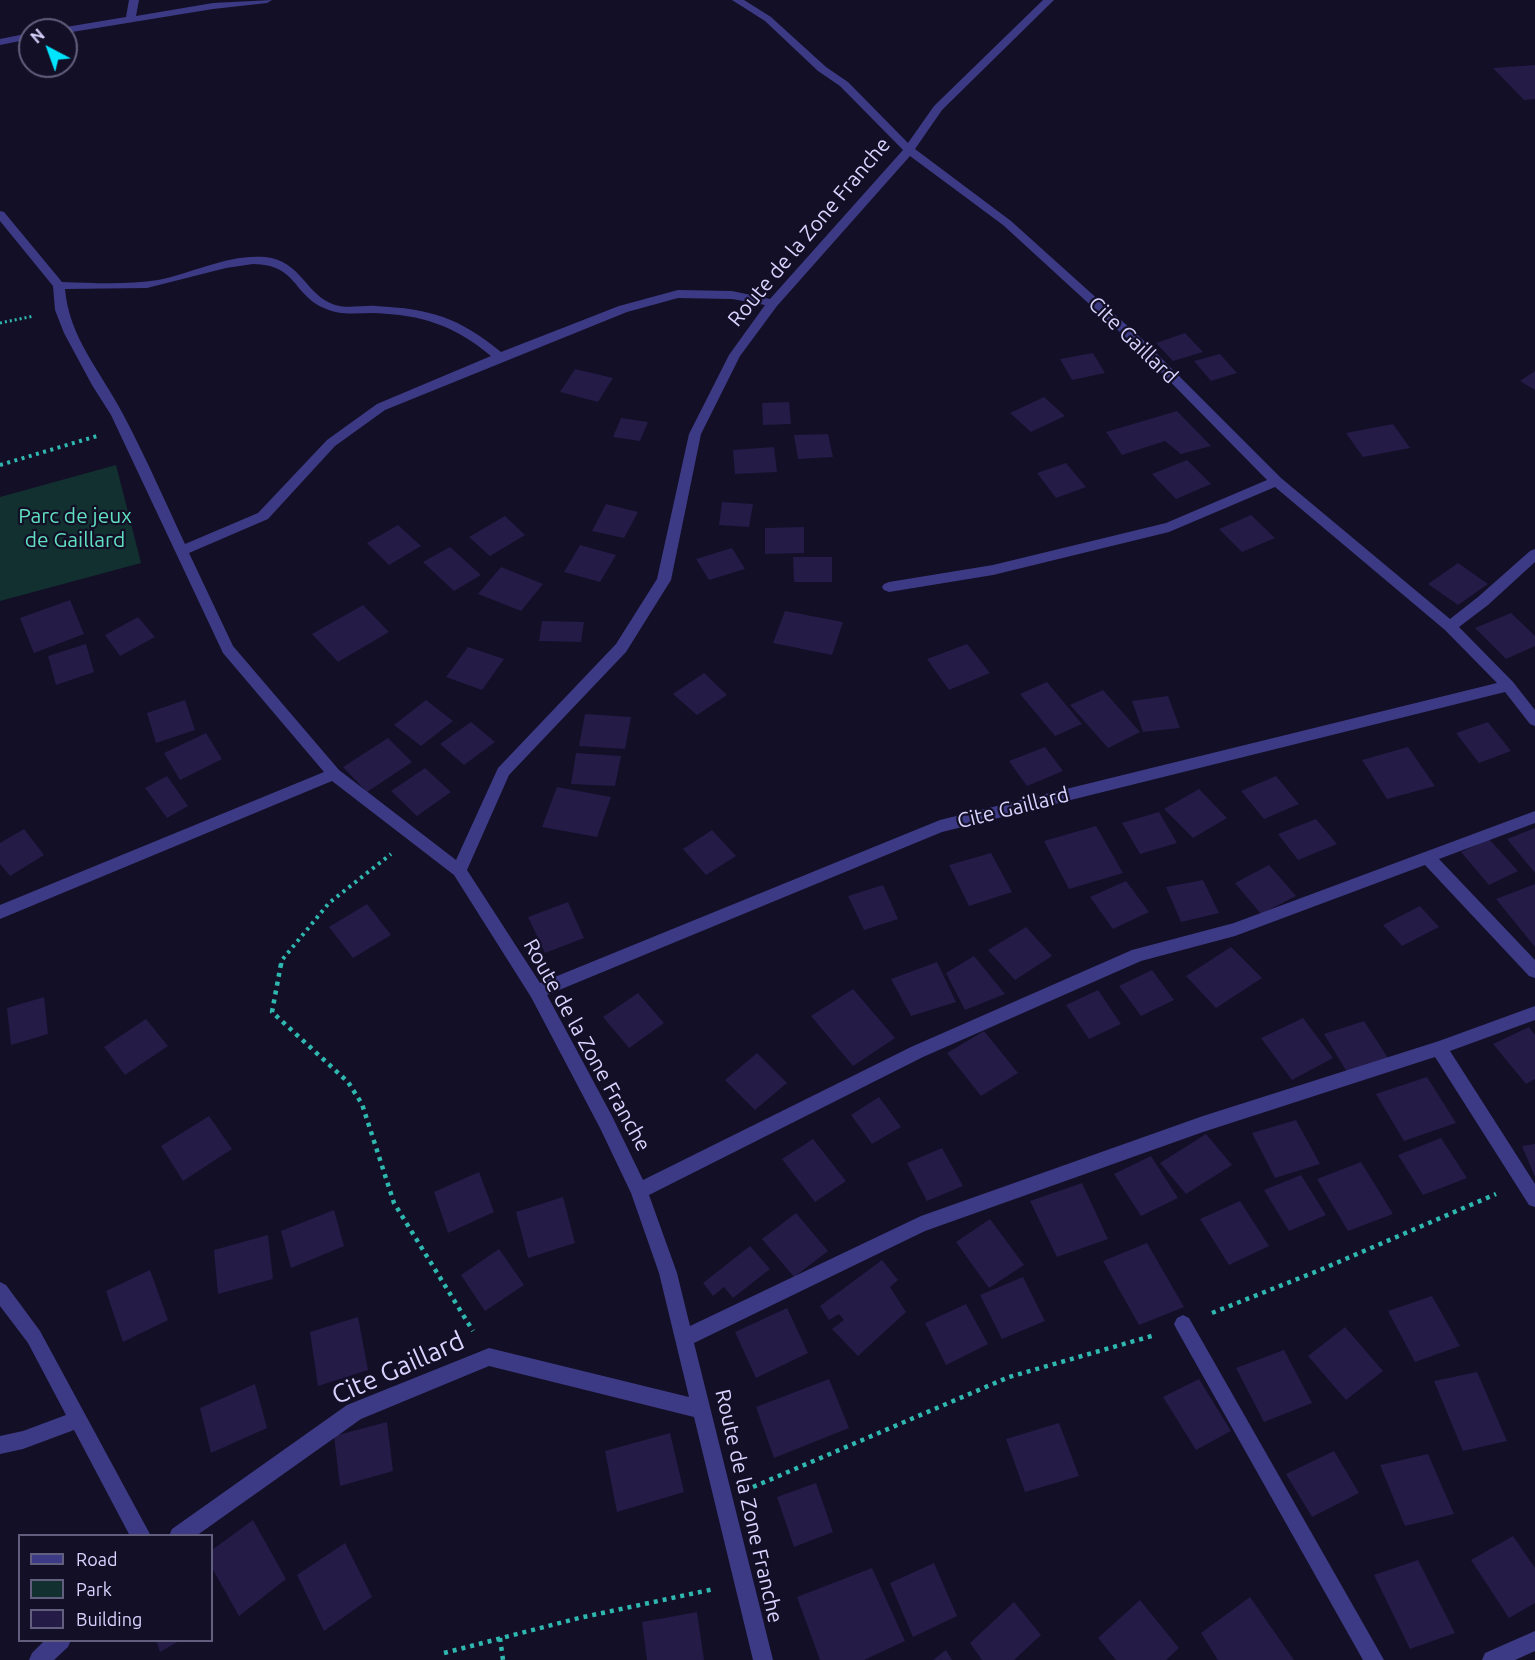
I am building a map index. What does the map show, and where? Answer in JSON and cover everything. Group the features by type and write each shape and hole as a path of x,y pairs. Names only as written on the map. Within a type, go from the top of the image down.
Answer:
{"street":[{"path":"130,19 134,0"},
{"path":"78,28 267,0"},
{"name":"Cite Gaillard","path":"737,0 768,19 822,69 844,84 909,150 1007,223 1138,342 1276,481 1450,626 1508,686 1535,720"},
{"name":"Route de la Zone Franche","path":"763,1660 668,1273 639,1191 606,1122 537,992 459,872 503,772 621,648 664,580 695,434 735,355 773,303 909,150 938,108 1049,0"},
{"path":"0,42 18,38"},
{"path":"0,214 59,285 61,310 78,350 117,414 228,649 334,774 459,872"},
{"path":"0,237 17,234"},
{"path":"59,285 115,286 158,283 243,262 265,261 286,266 329,306 350,310 378,309 431,317 461,327 500,357"},
{"path":"183,550 263,516 331,443 381,407 500,357 623,309 678,294 732,295 773,303"},
{"path":"889,587 993,570 1170,527 1276,481"},
{"path":"1450,626 1483,601 1535,555"},
{"name":"Cite Gaillard","path":"537,992 940,826 1508,686"},
{"path":"0,912 334,774"},
{"path":"639,1191 917,1052 1138,955 1235,929 1535,817"},
{"path":"1426,856 1535,971"},
{"path":"685,1338 921,1224 1203,1125 1439,1048 1535,1013"},
{"path":"1439,1048 1535,1199"},
{"path":"0,1291 34,1336 140,1534"},
{"path":"1183,1324 1374,1660"},
{"name":"Cite Gaillard","path":"183,1534 354,1412 489,1357 703,1410"},
{"path":"0,1445 23,1440 79,1419"},
{"path":"1492,1660 1535,1641"},
{"path":"39,1660 59,1642"}],"path":[{"path":"0,323 61,310"},
{"path":"0,465 122,428"},
{"path":"413,837 329,903 282,960 272,1012 348,1082 362,1104 394,1203 489,1357"},
{"path":"724,1499 1009,1377 1139,1341 1320,1270 1453,1211 1525,1183"},
{"path":"444,1653 744,1582"},
{"path":"500,1638 502,1660"}],"green space":[{"name":"Parc de jeux de Gaillard","path":"116,465 141,563 0,601 0,497"}],"building":[{"path":"1535,65 1535,99 1524,100 1493,68"},
{"path":"1185,333 1203,352 1173,361 1156,343"},
{"path":"1093,353 1105,373 1072,380 1060,359"},
{"path":"1220,354 1237,373 1211,381 1194,361"},
{"path":"575,369 613,378 598,402 560,392"},
{"path":"1535,371 1535,390 1520,381"},
{"path":"1044,397 1065,416 1031,432 1010,413"},
{"path":"789,402 791,424 763,425 762,403"},
{"path":"1177,411 1211,446 1181,454 1165,441 1122,455 1106,432"},
{"path":"621,418 648,422 640,441 613,437"},
{"path":"1393,424 1410,448 1363,457 1346,433"},
{"path":"828,434 833,457 798,459 794,435"},
{"path":"774,447 777,472 735,474 733,450"},
{"path":"1187,460 1211,484 1176,499 1152,474"},
{"path":"1066,463 1086,487 1056,498 1037,473"},
{"path":"722,502 753,504 749,527 719,525"},
{"path":"606,504 638,512 624,538 592,531"},
{"path":"1251,515 1275,538 1242,552 1219,529"},
{"path":"505,516 525,535 490,556 469,537"},
{"path":"398,525 421,546 389,565 367,543"},
{"path":"804,527 804,553 765,554 765,528"},
{"path":"580,545 616,555 600,582 564,572"},
{"path":"450,547 481,575 454,591 423,562"},
{"path":"732,548 745,569 709,580 696,559"},
{"path":"793,557 832,557 832,582 794,582"},
{"path":"1458,563 1488,584 1458,605 1428,584"},
{"path":"501,567 543,584 521,611 478,594"},
{"path":"70,600 84,634 34,653 20,618"},
{"path":"363,605 389,632 338,662 312,634"},
{"path":"785,611 843,622 832,655 773,643"},
{"path":"1511,613 1535,636 1535,646 1506,659 1475,628"},
{"path":"138,617 155,637 120,656 105,635"},
{"path":"542,621 584,622 581,642 539,641"},
{"path":"86,644 94,672 56,685 48,656"},
{"path":"967,644 990,673 949,690 927,659"},
{"path":"468,647 504,659 482,690 446,677"},
{"path":"704,673 727,695 697,715 673,694"},
{"path":"1047,682 1082,724 1055,736 1020,694"},
{"path":"1103,690 1140,732 1108,748 1070,705"},
{"path":"1168,696 1180,728 1143,732 1132,701"},
{"path":"185,700 195,730 156,743 147,713"},
{"path":"426,700 453,721 421,746 394,725"},
{"path":"585,714 631,717 625,749 579,746"},
{"path":"471,722 495,742 464,765 440,744"},
{"path":"1488,722 1511,751 1479,763 1456,733"},
{"path":"206,733 222,759 180,780 164,753"},
{"path":"388,738 412,762 367,792 343,767"},
{"path":"1045,747 1063,771 1027,786 1009,761"},
{"path":"1408,747 1435,786 1387,799 1362,760"},
{"path":"576,753 621,756 615,786 571,784"},
{"path":"425,768 451,792 417,816 391,791"},
{"path":"167,776 188,806 167,818 145,788"},
{"path":"1276,776 1299,804 1264,819 1241,791"},
{"path":"557,787 611,797 597,837 542,827"},
{"path":"1199,789 1227,818 1193,838 1164,809"},
{"path":"1159,812 1177,843 1140,854 1122,823"},
{"path":"1316,819 1337,844 1298,860 1278,834"},
{"path":"1096,826 1123,873 1069,889 1044,841"},
{"path":"1535,828 1535,873 1507,839"},
{"path":"24,829 44,855 10,876 0,864 0,843"},
{"path":"712,830 736,856 706,875 683,849"},
{"path":"1489,839 1518,871 1489,885 1461,852"},
{"path":"991,853 1012,892 969,906 949,865"},
{"path":"1269,865 1296,896 1261,914 1235,883"},
{"path":"1203,880 1219,913 1181,922 1166,887"},
{"path":"1126,881 1149,912 1113,929 1090,897"},
{"path":"1535,884 1535,947 1496,899"},
{"path":"883,885 898,919 864,930 848,896"},
{"path":"568,902 584,938 545,953 528,917"},
{"path":"367,904 391,935 353,958 329,927"},
{"path":"1420,906 1439,927 1402,946 1383,925"},
{"path":"1026,927 1052,956 1015,980 988,950"},
{"path":"1231,947 1262,978 1216,1008 1186,976"},
{"path":"974,956 1005,994 965,1010 946,973"},
{"path":"937,962 956,1002 911,1016 891,979"},
{"path":"1152,970 1174,1000 1141,1016 1119,986"},
{"path":"853,989 895,1038 853,1066 811,1016"},
{"path":"1098,990 1121,1024 1089,1039 1066,1005"},
{"path":"638,993 664,1023 629,1048 603,1017"},
{"path":"44,997 48,1034 11,1045 7,1008"},
{"path":"1303,1018 1333,1058 1292,1080 1261,1038"},
{"path":"146,1019 168,1046 125,1075 104,1047"},
{"path":"1364,1021 1388,1058 1347,1072 1324,1034"},
{"path":"1529,1027 1535,1035 1535,1079 1526,1084 1493,1044"},
{"path":"984,1031 1018,1073 981,1096 947,1053"},
{"path":"757,1053 787,1083 755,1110 725,1080"},
{"path":"1427,1077 1456,1123 1404,1141 1376,1094"},
{"path":"879,1097 901,1127 872,1144 851,1115"},
{"path":"209,1116 232,1149 183,1181 161,1146"},
{"path":"1296,1120 1320,1164 1275,1178 1252,1133"},
{"path":"1206,1134 1232,1165 1186,1194 1160,1163"},
{"path":"1441,1138 1467,1178 1423,1195 1398,1155"},
{"path":"813,1139 846,1181 815,1202 782,1159"},
{"path":"1535,1144 1535,1177 1522,1146"},
{"path":"942,1148 963,1186 927,1201 907,1163"},
{"path":"1151,1156 1178,1198 1141,1216 1114,1174"},
{"path":"1361,1162 1393,1214 1348,1231 1317,1179"},
{"path":"479,1172 494,1212 448,1233 434,1192"},
{"path":"1301,1175 1326,1215 1289,1231 1264,1190"},
{"path":"1082,1183 1108,1239 1057,1257 1030,1201"},
{"path":"563,1197 575,1243 528,1258 516,1212"},
{"path":"1240,1201 1269,1246 1229,1265 1200,1219"},
{"path":"334,1210 344,1246 291,1268 281,1231"},
{"path":"796,1213 828,1251 794,1277 762,1239"},
{"path":"990,1219 1024,1265 989,1288 956,1242"},
{"path":"268,1235 273,1279 218,1294 214,1250"},
{"path":"1147,1243 1184,1307 1139,1325 1103,1261"},
{"path":"750,1246 770,1269 733,1298 724,1287 713,1296 703,1283"},
{"path":"499,1249 524,1285 485,1311 461,1275"},
{"path":"882,1260 898,1280 890,1287 906,1312 858,1356 832,1329 844,1320 839,1314 829,1320 820,1306"},
{"path":"150,1270 168,1320 123,1342 106,1291"},
{"path":"1023,1277 1045,1321 1002,1339 980,1295"},
{"path":"1432,1296 1460,1346 1415,1362 1388,1311"},
{"path":"966,1304 988,1344 946,1365 925,1323"},
{"path":"787,1308 808,1353 756,1378 735,1332"},
{"path":"358,1317 368,1370 318,1386 310,1332"},
{"path":"1345,1327 1383,1371 1346,1400 1308,1356"},
{"path":"1284,1350 1312,1403 1264,1422 1236,1368"},
{"path":"1477,1372 1507,1441 1463,1451 1434,1381"},
{"path":"829,1379 849,1428 774,1458 756,1407"},
{"path":"1199,1379 1231,1431 1196,1450 1163,1397"},
{"path":"255,1384 267,1428 211,1453 200,1408"},
{"path":"387,1422 393,1471 340,1486 334,1436"},
{"path":"1059,1423 1079,1476 1025,1492 1006,1439"},
{"path":"670,1433 684,1492 617,1512 605,1451"},
{"path":"1334,1451 1359,1493 1312,1517 1286,1474"},
{"path":"1428,1454 1454,1514 1405,1526 1380,1465"},
{"path":"816,1483 833,1532 794,1547 777,1497"},
{"path":"253,1520 286,1579 239,1616 213,1570 213,1549"},
{"path":"1513,1536 1535,1568 1535,1603 1509,1618 1471,1560"},
{"path":"345,1543 372,1597 324,1631 297,1575"},
{"path":"1418,1560 1455,1633 1410,1649 1374,1575"},
{"path":"934,1563 957,1616 913,1637 890,1583"},
{"path":"872,1568 905,1641 864,1660 820,1660 797,1597"},
{"path":"1250,1597 1294,1660 1218,1660 1201,1633"},
{"path":"1140,1600 1179,1648 1166,1660 1116,1660 1098,1638"},
{"path":"1014,1602 1041,1635 1014,1660 982,1660 970,1643"},
{"path":"697,1612 704,1660 647,1660 642,1622"},
{"path":"157,1642 178,1642 160,1652"},
{"path":"946,1650 952,1660 933,1660"}]}
